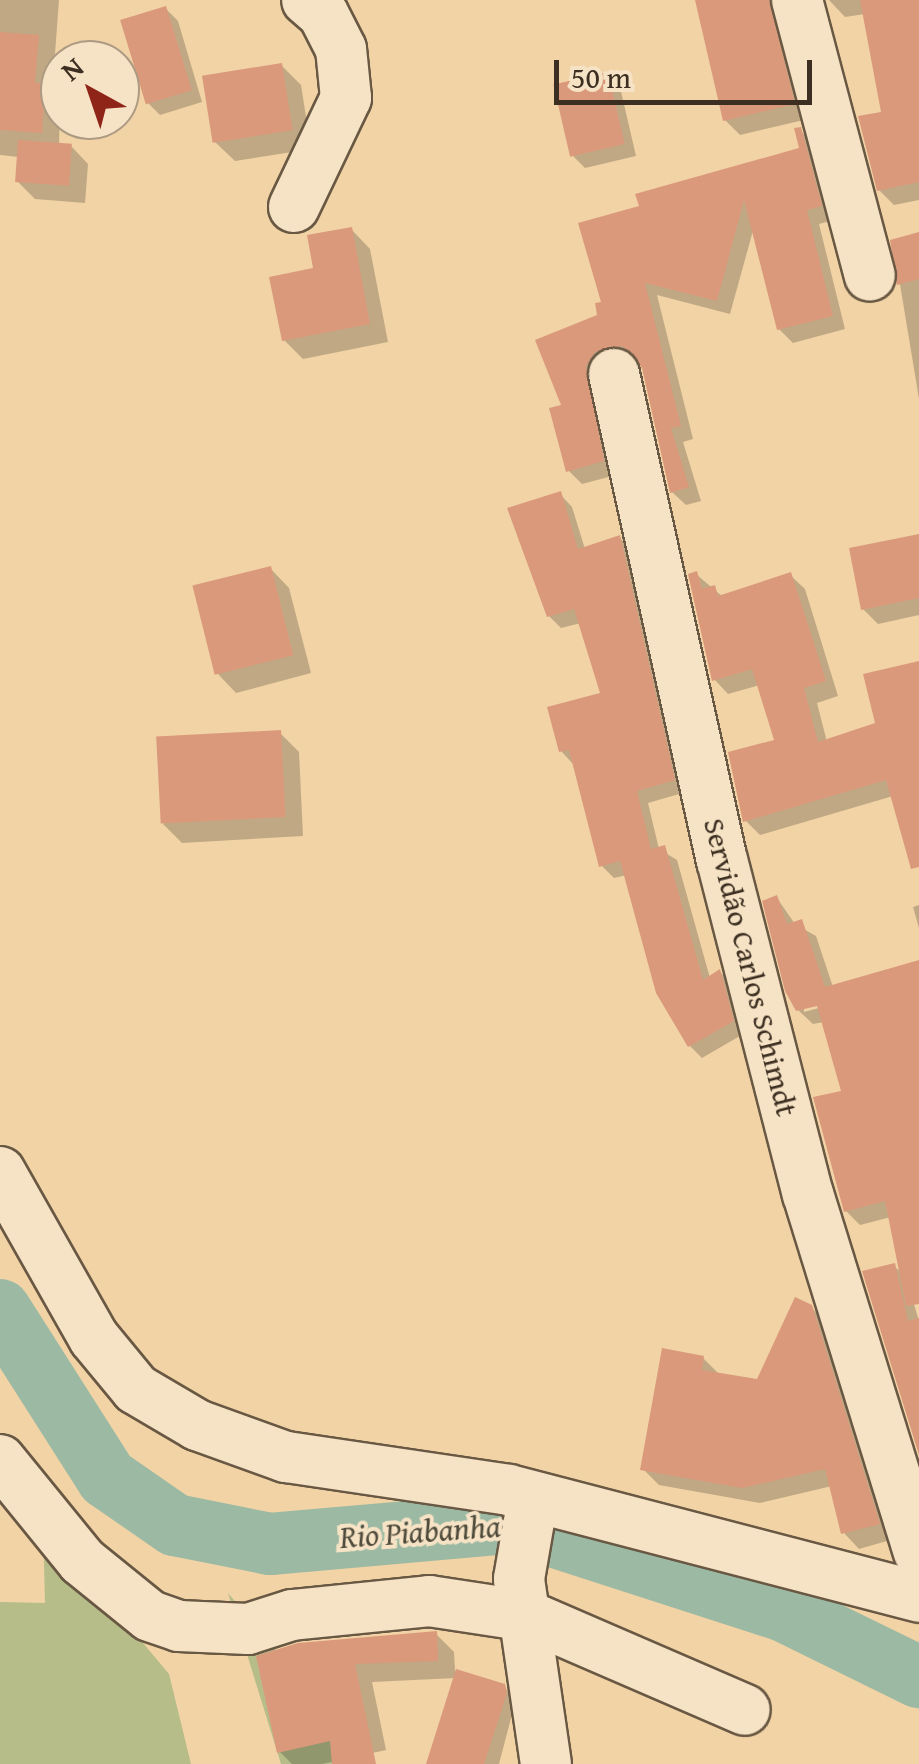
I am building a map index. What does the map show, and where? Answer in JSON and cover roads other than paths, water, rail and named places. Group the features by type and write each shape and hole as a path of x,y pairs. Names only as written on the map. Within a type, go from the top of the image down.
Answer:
{"street":[{"path":"294,207 346,98 340,48 323,14 307,0"},
{"path":"798,0 870,276"},
{"name":"Servidão Carlos Schimdt","path":"614,374 741,934 814,1212 919,1552"},
{"path":"0,1172 94,1338 136,1390 164,1410 286,1457 532,1502 919,1597"},
{"path":"0,1460 112,1589 150,1616 179,1626 248,1630 292,1615 429,1600 523,1597 744,1710"},
{"path":"532,1502 523,1597 546,1764"}],"waterway":[{"name":"Rio Piabanha","path":"0,1310 107,1478 175,1525 270,1544 512,1523 782,1610 919,1677"}]}
